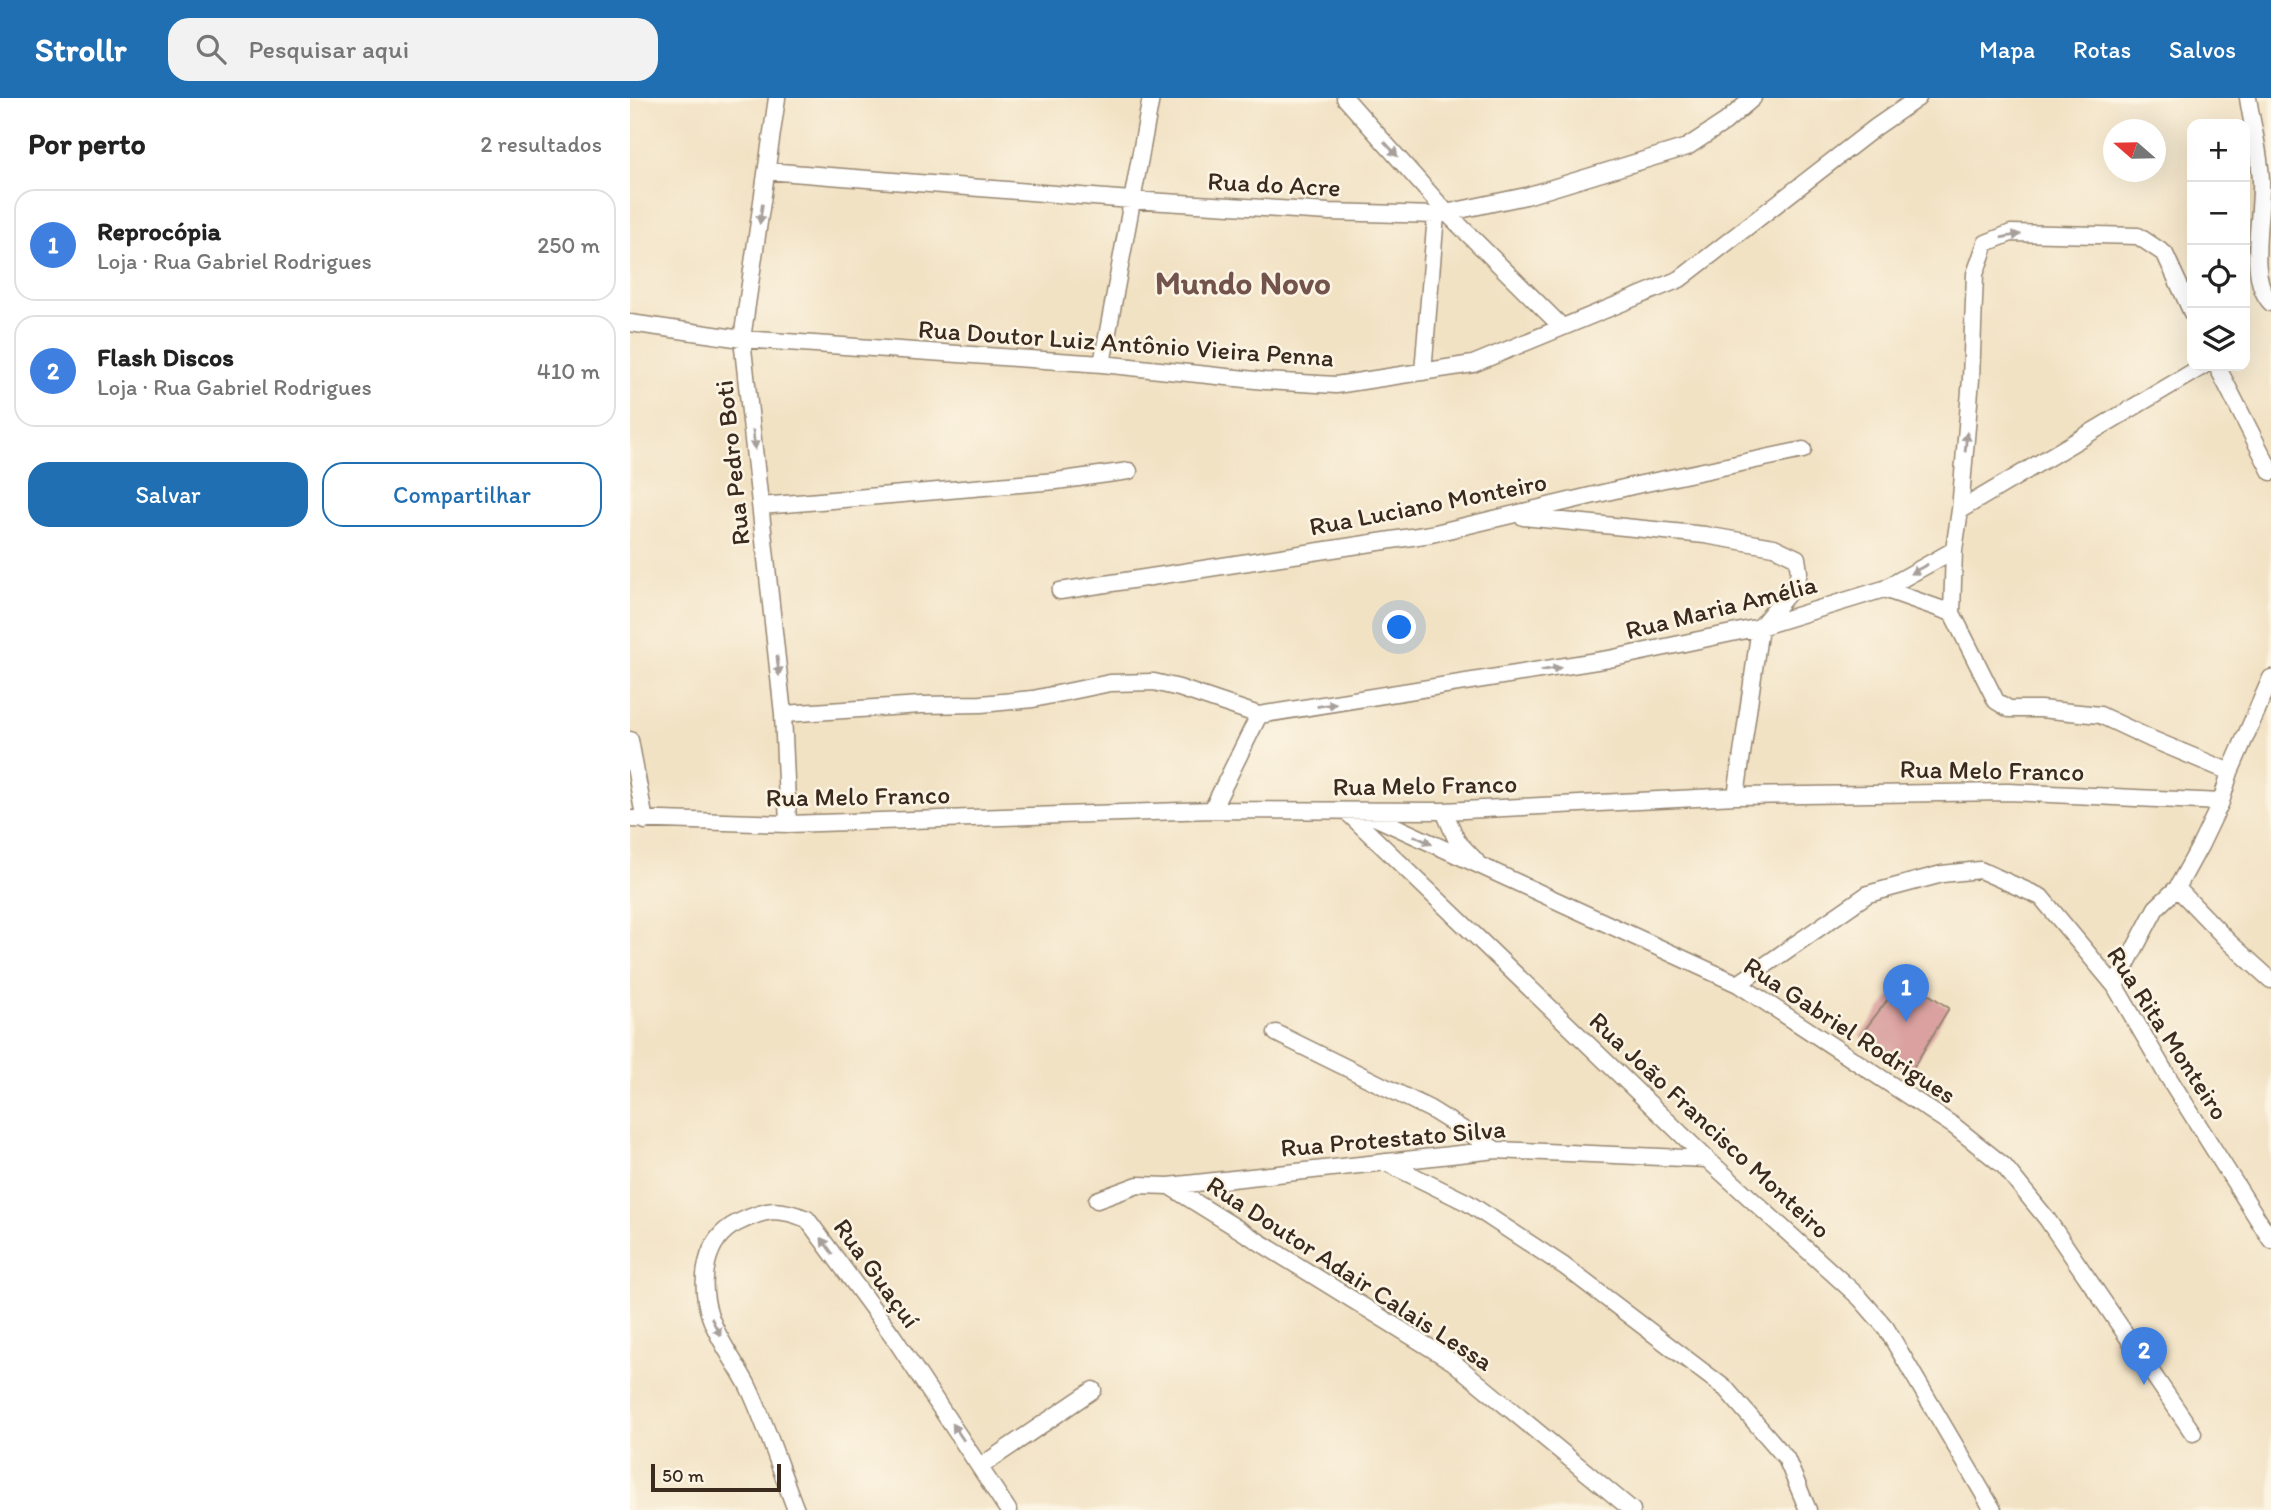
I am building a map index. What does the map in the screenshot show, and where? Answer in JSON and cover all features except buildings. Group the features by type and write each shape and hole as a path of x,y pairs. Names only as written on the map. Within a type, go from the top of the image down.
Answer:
{"street":[{"name":"Rua Pedro Boti","path":"777,98 742,339 783,714 788,824"},
{"path":"1102,364 1151,98"},
{"path":"1345,98 1442,214 1562,327"},
{"name":"Rua do Acre","path":"767,171 1131,200 1329,212 1442,214 1526,196 1687,147 1725,122 1753,98"},
{"name":"Rua Doutor Luiz Antônio Vieira Penna","path":"630,323 742,339 1102,364 1265,381 1336,385 1473,364 1680,279 1876,127 1918,98"},
{"path":"2248,98 2261,179 2258,270 2266,298 2271,303"},
{"path":"1423,372 1442,214"},
{"path":"2190,308 2165,254 2138,236 2011,233 1986,243 1975,274 1971,379 1954,550 1952,613 1996,701 2010,709 2100,715 2230,772"},
{"path":"1960,510 2195,371"},
{"path":"2220,371 2271,472"},
{"name":"Rua Luciano Monteiro","path":"1060,591 1432,534 1632,486 1803,450"},
{"path":"761,506 1056,481 1129,471"},
{"path":"1510,516 1706,535 1774,547 1797,558 1799,572 1796,584 1760,627 1736,796"},
{"name":"Rua Maria Amélia","path":"1259,715 1609,659 1760,627 1884,589 1954,550"},
{"path":"1884,589 1952,613"},
{"path":"2115,986 2156,908 2177,888 2221,802 2230,772 2271,678"},
{"path":"783,714 981,704 1033,699 1110,683 1154,682 1259,715 1212,810"},
{"path":"630,740 637,820"},
{"name":"Rua Melo Franco","path":"637,820 788,824 1212,810 1444,811 1736,796 2008,792 2221,802"},
{"path":"1444,811 1457,841 1482,868"},
{"name":"Rua João Francisco Monteiro","path":"1347,812 1707,1158 1860,1298 1886,1328 1993,1510"},
{"name":"Rua Gabriel Rodrigues","path":"1364,812 1738,984 1954,1126 2004,1166 2047,1219 2193,1433"},
{"name":"Rua Rita Monteiro","path":"1738,984 1868,894 1942,874 1980,870 2041,897 2115,986 2165,1072 2271,1240"},
{"path":"2177,888 2230,943 2271,980"},
{"path":"1276,1033 1430,1109 1496,1150"},
{"name":"Rua Protestato Silva","path":"1097,1200 1138,1185 1169,1186 1496,1150 1707,1158"},
{"path":"1385,1162 1468,1203 1564,1266 1726,1390 1786,1458 1808,1510"},
{"name":"Rua Doutor Adair Calais Lessa","path":"1169,1186 1453,1362 1632,1510"},
{"name":"Rua Guaçuí","path":"796,1510 748,1387 710,1316 704,1286 709,1250 733,1225 764,1210 788,1211 807,1219 893,1336 1009,1510"},
{"path":"981,1466 1093,1390"}],"place":[{"name":"Reprocópia","path":"1906,1022"},
{"name":"Flash Discos","path":"2144,1385"}],"district":[{"name":"Mundo Novo","path":"1243,282"}]}
